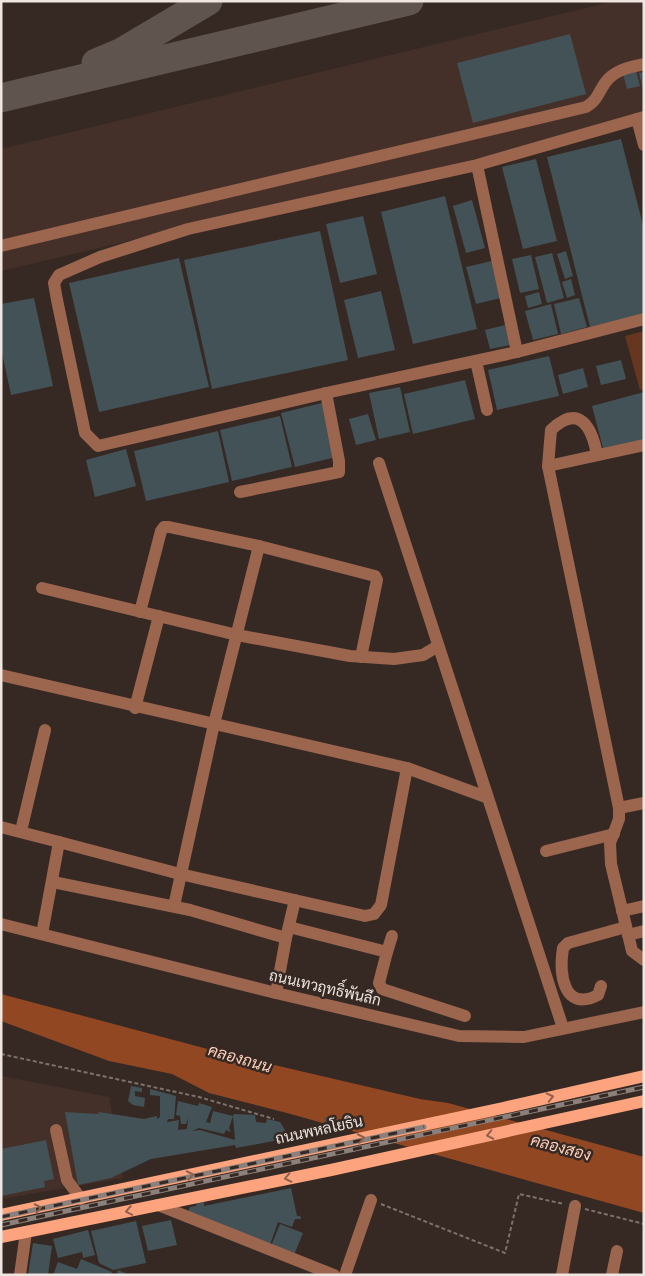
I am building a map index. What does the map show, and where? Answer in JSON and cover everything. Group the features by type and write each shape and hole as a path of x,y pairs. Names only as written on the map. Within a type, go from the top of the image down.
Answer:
{"main road":[{"name":"ถนนพหลโยธิน","path":"1,1215 644,1076"},
{"path":"1,1237 644,1102"}],"street":[{"path":"1,246 586,107 594,103 611,76 620,71 644,64"},
{"path":"644,145 640,118 477,165 188,229 100,257 59,274 54,283 85,433 98,446 326,393 517,352 644,319"},
{"path":"477,165 517,352"},
{"path":"476,361 488,410"},
{"path":"240,492 338,472 339,461 326,393"},
{"path":"597,455 593,436 589,427 582,420 572,418 557,424 551,430 548,466 619,808 619,819 610,844 611,864 632,951 644,960"},
{"path":"548,466 644,445"},
{"path":"379,463 486,797 563,1028"},
{"path":"140,612 161,531 164,527 259,546 375,576 377,580 360,657"},
{"path":"174,906 214,724 259,546"},
{"path":"42,588 237,635 360,657 394,658 423,655 438,646"},
{"path":"135,708 159,616"},
{"path":"1,675 135,708 407,768 486,797"},
{"path":"21,831 45,730"},
{"path":"1,826 180,874 365,916 374,914 381,905 407,768"},
{"path":"619,808 644,803"},
{"path":"546,851 614,834"},
{"path":"42,934 59,842"},
{"path":"53,882 387,952"},
{"path":"276,993 295,900"},
{"path":"622,911 644,906"},
{"name":"ถนนเทวฤทธิ์พันลึก","path":"1,924 276,993 459,1036 524,1037 644,1012"},
{"path":"601,986 598,995 588,1000 576,1000 568,994 564,982 561,958 563,948 568,943 627,931 644,931"},
{"path":"392,936 380,984 382,989 465,1016"},
{"path":"56,1130 68,1180 80,1199"},
{"path":"345,1275 371,1200"},
{"path":"158,1205 334,1275"},
{"path":"562,1275 575,1206"},
{"path":"20,1275 26,1232"},
{"path":"612,1275 617,1251"}],"path":[{"path":"1,1054 199,1097 274,1119"},
{"path":"371,1200 505,1253 519,1194 644,1224"}],"shaded area":[{"path":"615,1 644,1 644,119 1,271 1,149"},
{"path":"644,331 644,389 640,390 625,336"},
{"path":"1,1076 109,1097 123,1178 1,1199"}],"water":[{"path":"1,994 215,1051 420,1099 448,1103 644,1157 644,1213 209,1093 172,1074 109,1061 1,1021"}],"building":[{"path":"570,34 586,94 473,123 457,63"},
{"path":"636,71 640,86 627,89 623,74"},
{"path":"644,72 644,89 643,89 639,73"},
{"path":"621,139 644,229 644,314 590,327 547,157"},
{"path":"536,159 557,241 523,249 502,167"},
{"path":"445,196 477,329 413,344 381,212"},
{"path":"472,200 485,248 466,253 453,206"},
{"path":"363,216 377,274 340,283 326,224"},
{"path":"320,231 348,360 212,389 184,260"},
{"path":"566,251 573,276 565,279 557,254"},
{"path":"552,253 564,298 547,303 535,257"},
{"path":"531,255 539,289 520,293 512,259"},
{"path":"179,258 209,387 99,412 69,283"},
{"path":"496,260 505,297 476,304 466,267"},
{"path":"571,279 575,295 567,298 562,282"},
{"path":"381,291 395,350 358,358 344,300"},
{"path":"539,292 542,304 528,308 525,296"},
{"path":"34,298 53,386 11,395 1,348 1,304"},
{"path":"579,298 587,327 561,334 554,304"},
{"path":"551,304 558,334 533,340 525,311"},
{"path":"505,325 510,345 490,349 485,330"},
{"path":"549,356 559,396 497,410 488,370"},
{"path":"621,360 626,379 601,385 596,366"},
{"path":"583,368 588,387 563,394 558,375"},
{"path":"465,380 475,419 413,434 404,394"},
{"path":"400,387 410,432 379,439 369,393"},
{"path":"644,392 644,442 604,452 592,406"},
{"path":"322,403 336,457 295,467 281,413"},
{"path":"368,414 376,440 356,445 349,419"},
{"path":"280,416 292,467 232,481 220,430"},
{"path":"218,431 229,482 146,501 134,451"},
{"path":"126,449 136,486 95,497 86,460"},
{"path":"131,1086 142,1088 142,1092 135,1091 135,1096 145,1098 144,1107 133,1105 128,1101"},
{"path":"150,1089 176,1096 174,1119 168,1119 167,1122 179,1120 178,1130 187,1129 188,1118 186,1124 181,1124 180,1116 176,1115 178,1101 198,1106 199,1103 212,1107 206,1122 210,1123 213,1111 233,1116 234,1114 255,1115 256,1122 266,1123 267,1119 280,1122 290,1138 236,1148 235,1145 151,1159 111,1178 78,1185 65,1112 98,1114 99,1112 144,1119 157,1116 157,1119 160,1117 160,1096 150,1095","holes":["233,1116 235,1140 200,1130 192,1131 199,1128 224,1134 226,1130 231,1132 229,1128"]},
{"path":"325,1117 332,1118 330,1128 324,1127"},
{"path":"46,1140 54,1179 44,1181 45,1187 1,1196 1,1149"},
{"path":"291,1188 297,1216 300,1216 301,1219 295,1219 292,1227 278,1222 270,1245 188,1211 190,1207 196,1206 197,1203 204,1202 204,1206"},
{"path":"171,1220 177,1245 148,1251 142,1226"},
{"path":"136,1221 146,1263 113,1270 99,1263 91,1231"},
{"path":"280,1224 303,1233 294,1255 271,1246"},
{"path":"88,1230 95,1255 83,1258 82,1252 58,1258 53,1239"},
{"path":"33,1243 52,1246 48,1275 28,1275"},
{"path":"81,1259 112,1272 111,1275 53,1275 58,1262 77,1269"},
{"path":"118,1270 130,1275 117,1275"}],"taxiway":[{"path":"96,63 122,52 208,1"},
{"path":"1,98 409,1"}],"railway":[{"path":"1,1225 644,1087"},
{"path":"1,1217 424,1127"}],"water label":[{"name":"คลองถนน","path":"240,1058"},
{"name":"คลองสอง","path":"561,1147"}]}
